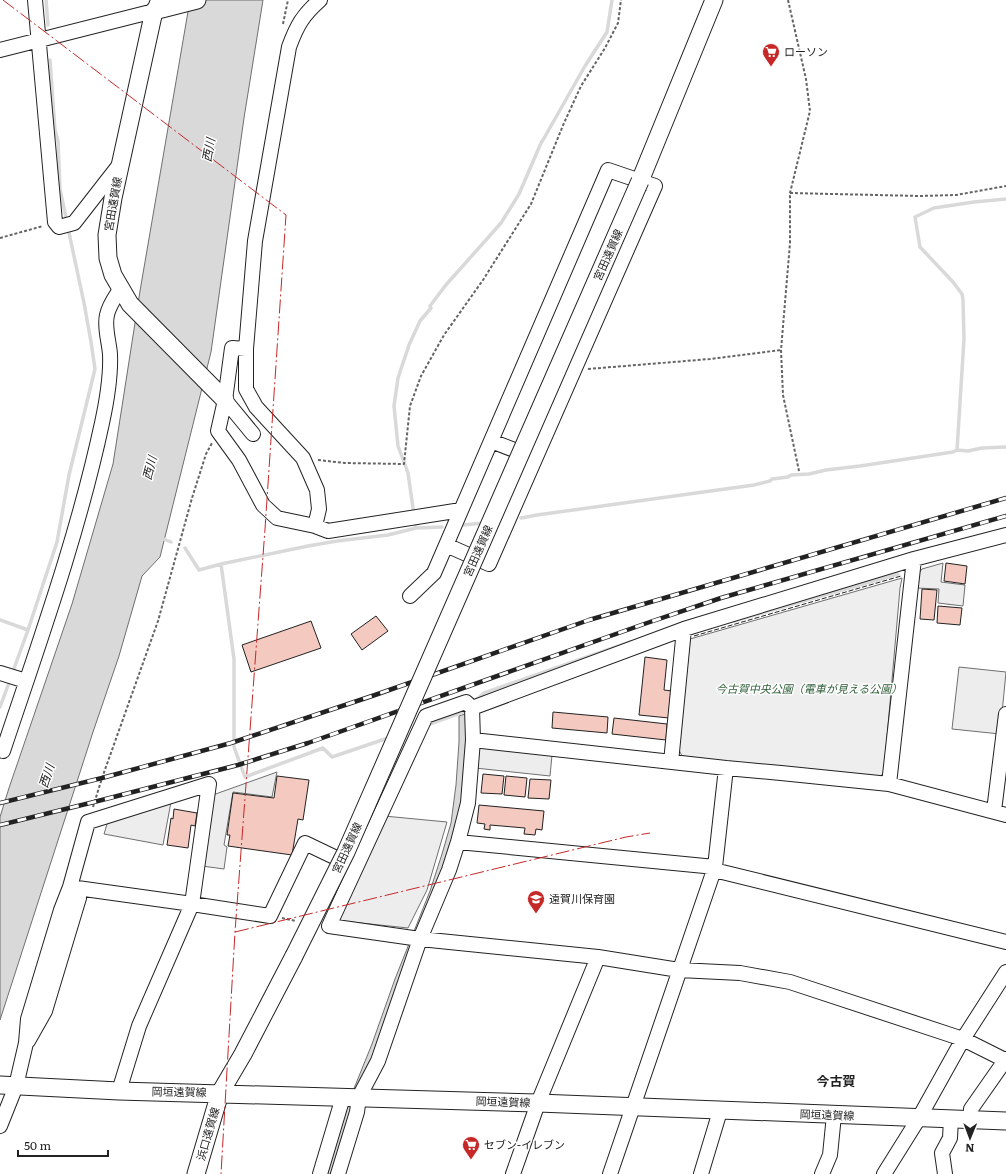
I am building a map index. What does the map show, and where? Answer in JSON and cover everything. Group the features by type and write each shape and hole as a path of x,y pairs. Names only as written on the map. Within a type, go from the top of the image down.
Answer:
{"main road":[{"path":"156,6 197,0"},
{"name":"宮田遠賀線","path":"220,1093 243,1054 346,852 640,181 714,0"},
{"name":"宮田遠賀線","path":"156,6 113,198 107,236 108,258 113,275 130,304 225,400"},
{"name":"岡垣遠賀線","path":"6,1085 119,1091 538,1103 1006,1121"},
{"name":"浜口遠賀線","path":"196,1174 220,1093"}],"street":[{"path":"35,0 55,222 59,227 74,223 121,162"},
{"path":"315,526 319,509 317,490 302,458 256,407 246,389 246,349 255,241 289,47 294,31 307,11 320,0"},
{"path":"0,50 38,41 156,6"},
{"path":"410,596 434,574 446,545 461,510 608,170 655,186 489,564 446,545"},
{"path":"3,751 24,681 58,582 85,491 102,423 110,376 110,354 106,325 107,315 110,306 121,288"},
{"path":"246,349 232,348 225,400 218,431 239,460 264,505 277,518 315,526 328,531 461,510"},
{"path":"225,400 253,434"},
{"path":"491,441 536,459"},
{"path":"472,708 684,629 914,559 1006,535"},
{"path":"890,784 914,559"},
{"path":"671,762 684,629"},
{"path":"3,674 24,681"},
{"path":"320,1174 351,1097 378,1061 420,939 449,870 458,842 468,803 473,740 472,708 466,702 426,716 329,926 420,939 598,957 679,970 740,973 790,982 963,1038 1006,1059 972,1109 970,1120"},
{"path":"473,740 726,768 781,772 890,784 1000,813 1006,714"},
{"path":"610,1174 714,869 726,768"},
{"path":"26,1043 28,1019 70,887 88,822 209,784 192,904 139,1026 119,1091"},
{"path":"458,842 714,869 1006,942"},
{"path":"70,887 270,916 305,843 356,867"},
{"path":"0,1126 6,1085 26,1043 45,1012 79,898"},
{"path":"513,1174 538,1103 598,957"},
{"path":"884,1174 919,1118 963,1038 1006,972"},
{"path":"338,1174 357,1112 351,1097"},
{"path":"701,1174 720,1110"},
{"path":"822,1174 830,1155 834,1115"},
{"path":"945,1174 942,1153 950,1138 951,1119"}],"path":[{"path":"302,458 344,463 404,464 410,406 421,376 444,335 483,280 531,204 564,122 581,86 605,48 618,23 621,0"},
{"path":"788,0 806,79 810,111 790,193 790,243 781,350 783,395 799,471"},
{"path":"790,193 920,196 956,195 1006,186"},
{"path":"0,238 55,222"},
{"path":"575,370 710,359 781,350"},
{"path":"88,822 102,778 158,621 192,498 206,454 218,431"}],"green space":[{"name":"今古賀中央公園（電車が見える公園）","path":"902,578 884,772 880,777 875,779 682,756 679,750 690,639"}],"shaded area":[{"path":"943,563 941,582 965,585 963,606 938,603 939,589 917,588 919,573 922,569"},
{"path":"959,667 1006,672 1000,734 952,729"},
{"path":"482,747 552,755 550,776 475,768 478,750"},
{"path":"277,772 272,797 233,792 224,845 227,847 224,869 202,866 210,796"},
{"path":"171,802 163,845 104,834 108,821"},
{"path":"384,816 447,822 427,890 408,928 342,921 337,915"}],"water":[{"name":"西川","path":"190,0 263,0 244,118 211,352 160,557 142,576 119,656 0,1020 0,817 72,604 113,464 140,291"},
{"path":"468,713 466,761 461,804 455,832 333,1174 325,1174 340,1123 372,1044 395,979 430,891 442,854 451,823 456,785 459,716"}],"building":[{"path":"946,563 967,566 965,584 944,581"},
{"path":"922,589 937,590 934,620 920,619"},
{"path":"938,606 962,608 960,625 937,623"},
{"path":"376,616 388,631 362,650 351,634"},
{"path":"311,621 321,648 251,672 242,645"},
{"path":"645,657 667,660 664,690 672,691 669,718 639,715"},
{"path":"553,712 608,717 607,733 552,728"},
{"path":"614,718 667,724 666,740 612,734"},
{"path":"483,774 504,776 502,794 481,793"},
{"path":"277,776 309,780 303,820 298,819 292,855 228,846 230,835 227,835 233,793 274,798"},
{"path":"506,776 527,778 525,797 504,795"},
{"path":"530,779 551,780 549,799 528,798"},
{"path":"479,805 544,811 542,830 536,829 535,835 524,834 525,828 490,825 490,830 484,829 485,824 477,823"},
{"path":"174,809 197,813 195,826 191,825 188,848 167,845 171,818 173,819"}],"waterway":[{"path":"46,0 48,25"},
{"path":"414,515 408,473 398,446 394,406 398,378 409,345 420,321 431,308 430,306 445,286 501,223 519,194 541,143 585,66 607,32 612,0"},
{"path":"50,60 55,130 58,141 60,189 67,222"},
{"path":"957,450 964,339 962,294 953,282 920,247 915,217 934,208 1006,199"},
{"path":"0,620 28,630 57,542 69,475 95,369 84,303 68,228"},
{"path":"521,518 754,485 791,475 809,474 826,470 953,452 957,450 968,451 982,448 1006,447"},
{"path":"414,521 416,528"},
{"path":"463,525 484,523"},
{"path":"185,548 199,570 308,546 388,535 416,528 442,527"},
{"path":"161,538 171,542"},
{"path":"221,564 234,659 234,747 245,777 323,748 332,757 391,737"},
{"path":"734,621 898,574"},
{"path":"12,674 28,630"},
{"path":"475,701 484,693 630,642"},
{"path":"0,707 10,680"},
{"path":"427,725 463,712 467,708"}],"railway":[{"path":"0,803 102,778 231,743 375,695 589,620 1006,498"},
{"path":"0,825 238,765 308,743 721,598 1006,516"}],"fence":[{"path":"694,636 901,576"}],"power":[{"path":"3,0 286,215 265,529 235,932 221,1174"},
{"path":"235,932 626,837 650,833"}],"place":[{"name":"ローソン","path":"771,67"},
{"name":"遠賀川保育園","path":"536,914"},
{"name":"セブン-イレブン","path":"471,1160"}],"district":[{"name":"今古賀","path":"836,1081"}]}
